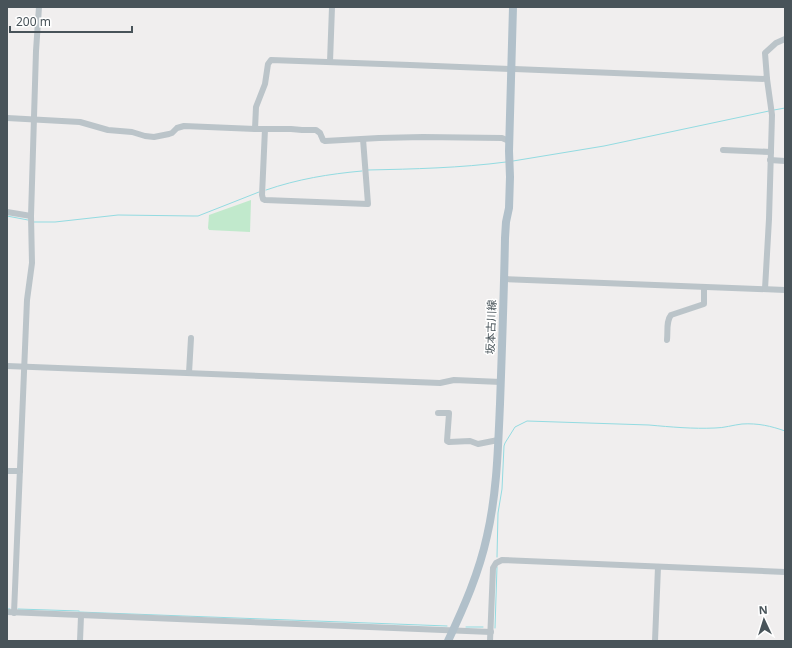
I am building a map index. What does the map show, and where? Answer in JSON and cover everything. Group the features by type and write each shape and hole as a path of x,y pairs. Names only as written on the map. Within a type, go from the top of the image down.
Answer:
{"main road":[{"name":"坂本古川線","path":"448,641 470,592 486,543 496,485 501,382 505,238 509,208 509,141 514,7"}],"street":[{"path":"14,612 27,300 32,263 31,220 38,7"},
{"path":"330,62 332,7"},
{"path":"765,289 772,115 766,79 765,53 776,43 785,39"},
{"path":"255,129 256,107 265,84 269,62 271,60 766,79"},
{"path":"7,118 80,122 108,130 132,132 154,137 169,134 177,128 184,126 316,130 320,133 325,142 424,137 502,138 509,141"},
{"path":"265,129 262,191 263,199 265,200 368,204 364,139"},
{"path":"723,150 771,152"},
{"path":"770,160 785,161"},
{"path":"7,212 31,220"},
{"path":"504,279 785,290"},
{"path":"667,340 668,322 671,314 704,304 704,287"},
{"path":"189,373 191,338"},
{"path":"7,366 408,382 440,383 454,380 501,382"},
{"path":"438,413 449,413 447,441 449,442 470,442 478,444 498,440"},
{"path":"7,471 20,471"},
{"path":"490,641 493,568 498,561 502,560 785,572"},
{"path":"655,641 658,567"},
{"path":"7,612 491,632"},
{"path":"80,641 81,616"}],"green space":[{"path":"251,200 250,232 209,230 209,215"}],"waterway":[{"path":"774,110 785,108"},
{"path":"513,161 604,146 769,111"},
{"path":"368,170 420,169 506,162"},
{"path":"266,190 314,178 362,171"},
{"path":"33,222 55,222 118,215 198,216 259,192"},
{"path":"7,216 28,220"},
{"path":"497,557 498,513 502,489 504,446 515,427 527,421 698,428 718,428 742,424 759,424 785,431"},
{"path":"495,628 497,567"},
{"path":"18,609 79,611"},
{"path":"79,612 447,626"},
{"path":"466,627 483,627"}]}
